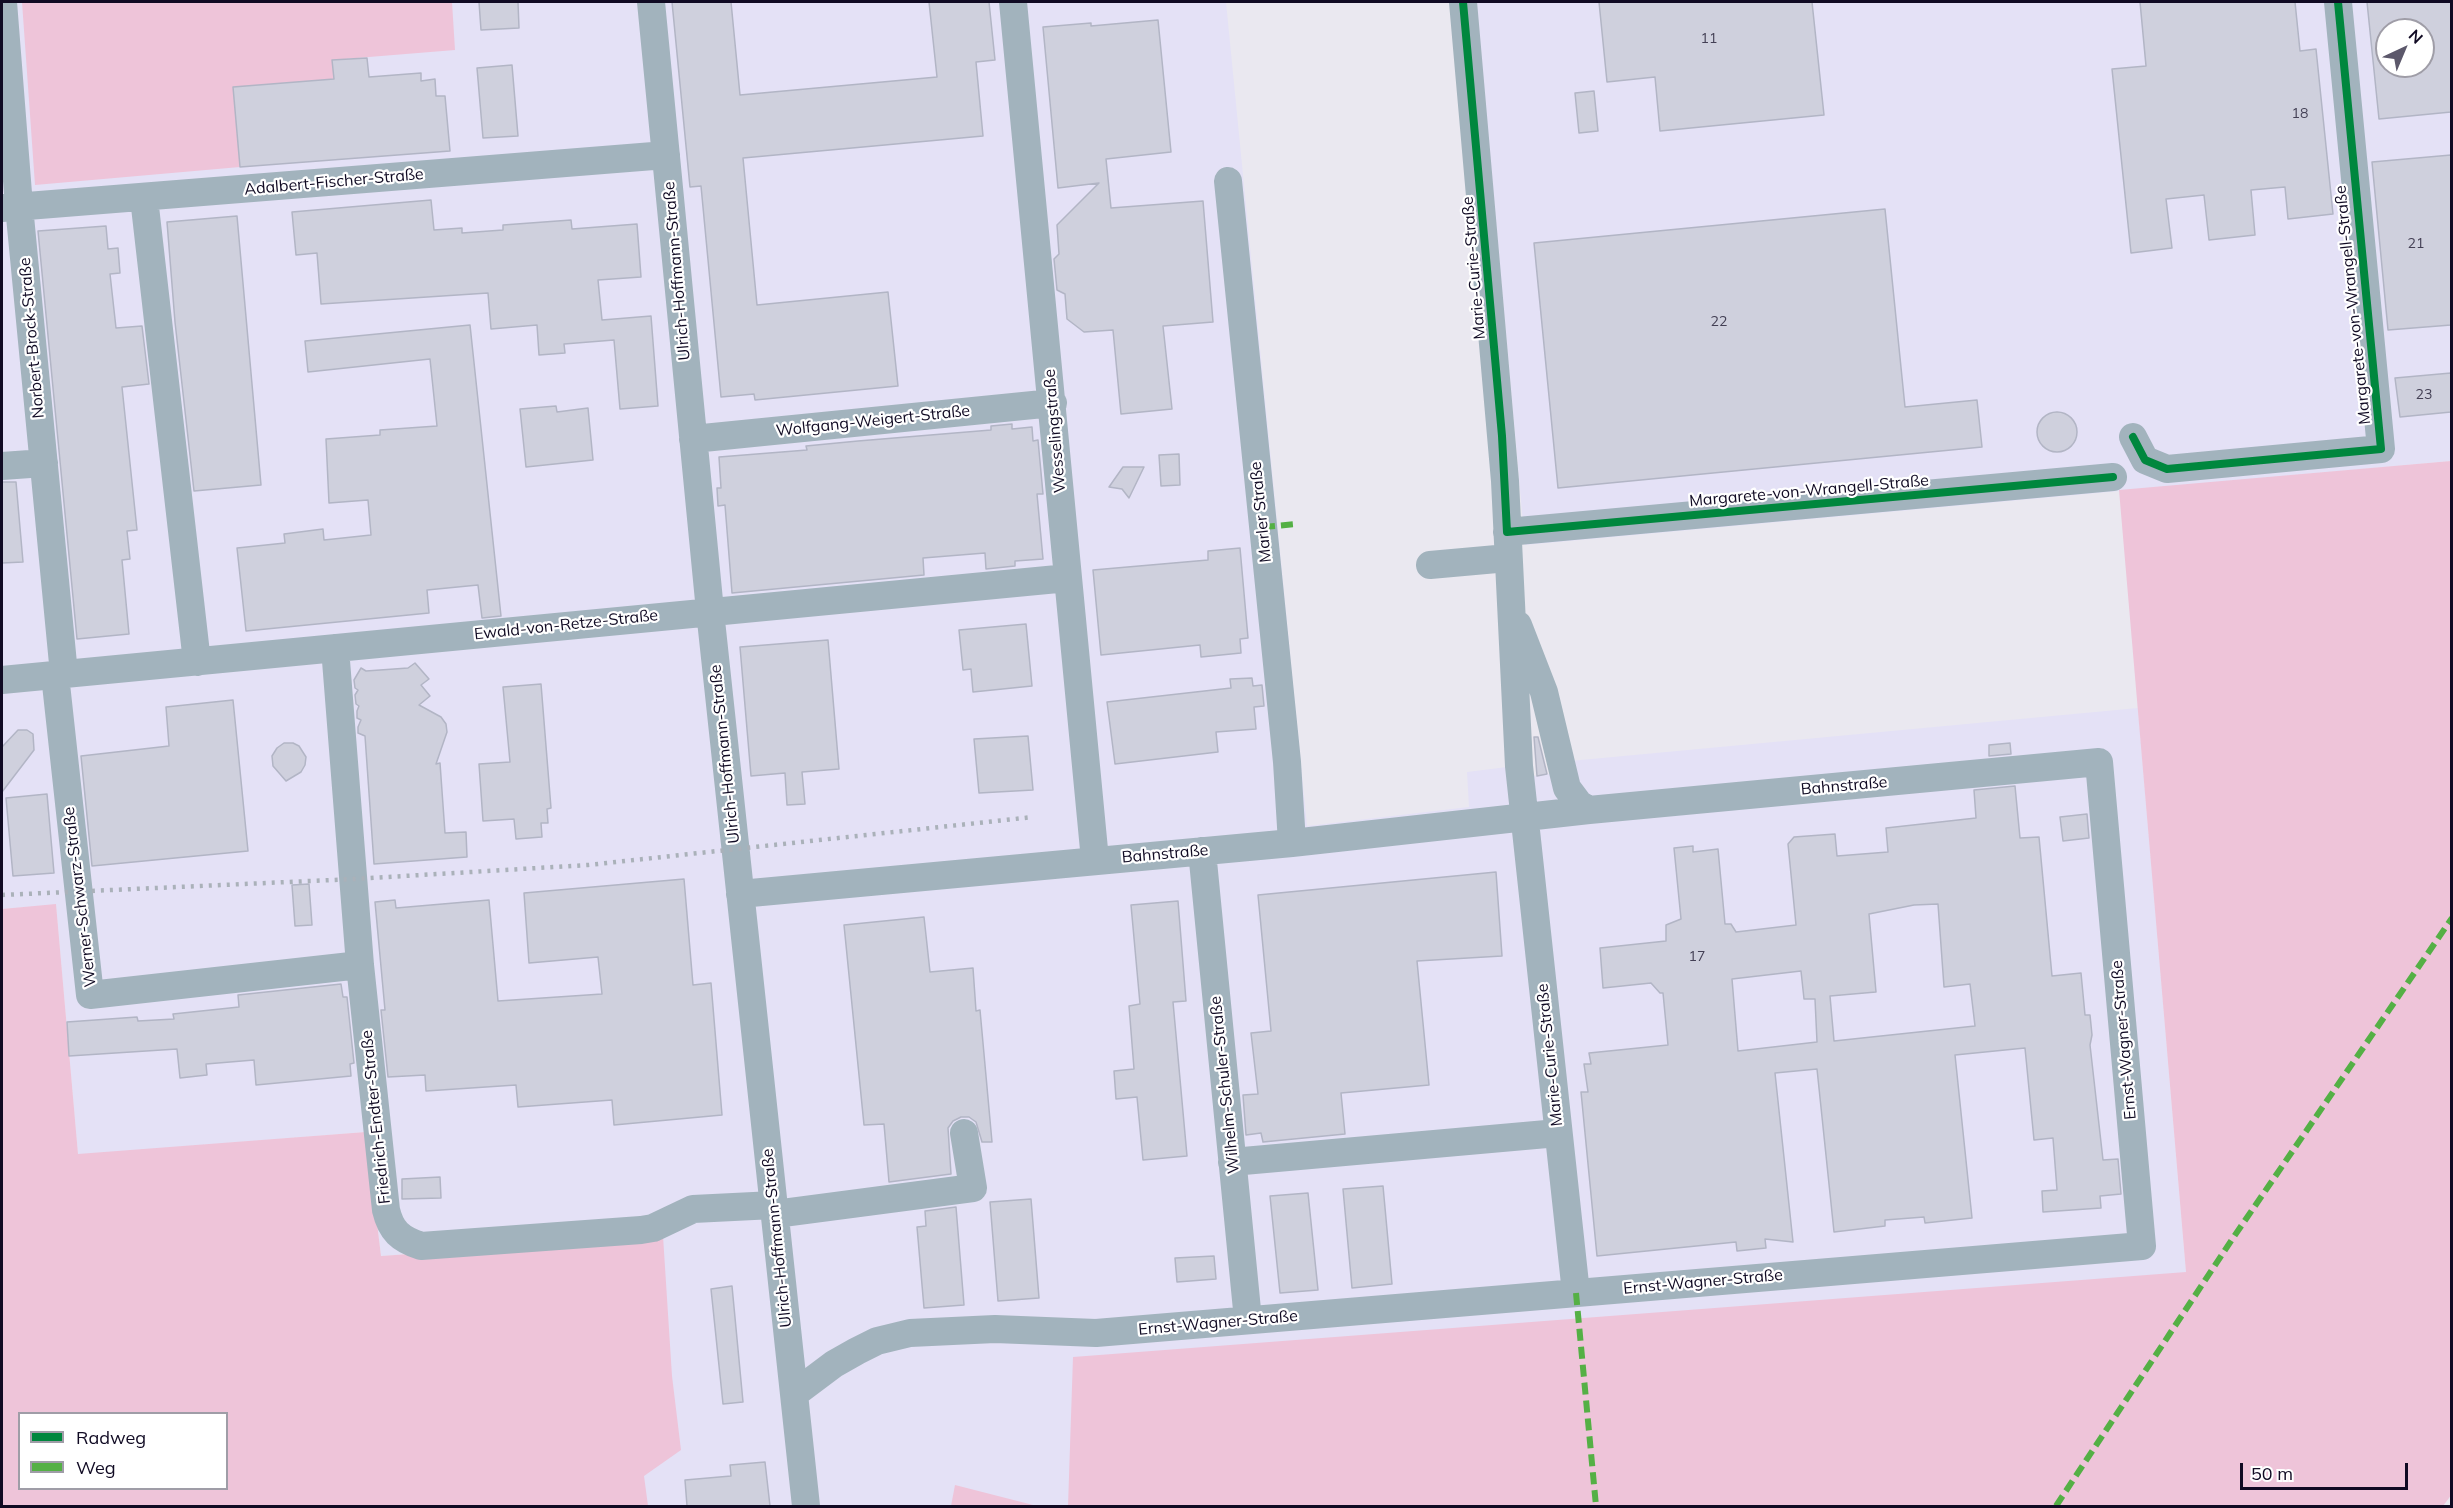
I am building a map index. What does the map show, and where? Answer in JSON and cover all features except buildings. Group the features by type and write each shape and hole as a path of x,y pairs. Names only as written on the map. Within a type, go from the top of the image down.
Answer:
{"street":[{"name":"Norbert-Brock-Straße","path":"3,2 10,207 44,463 60,675"},
{"name":"Ulrich-Hoffmann-Straße","path":"651,2 710,611 806,1506"},
{"name":"Wesselingstraße","path":"1013,2 1095,860"},
{"name":"Marie-Curie-Straße","path":"1463,2 1502,436 1519,766 1576,1293"},
{"name":"Margarete-von-Wrangell-Straße","path":"2133,437 2145,460 2167,469 2381,449 2338,2"},
{"name":"Adalbert-Fischer-Straße","path":"10,207 666,155"},
{"name":"Marler Straße","path":"1228,181 1287,762 1292,843"},
{"path":"144,198 197,662"},
{"name":"Wolfgang-Weigert-Straße","path":"693,439 1053,403"},
{"path":"2,466 44,463"},
{"name":"Margarete-von-Wrangell-Straße","path":"1430,565 1508,545 2113,477"},
{"name":"Ewald-von-Retze-Straße","path":"2,680 1068,578"},
{"path":"1510,605 1544,692 1567,788 1579,804 1589,810"},
{"name":"Friedrich-Endter-Straße","path":"335,648 360,965 386,1210 389,1223 404,1240 420,1246 641,1230 653,1228 693,1209 774,1210 973,1188 964,1133"},
{"name":"Werner-Schwarz-Straße","path":"60,675 90,995 360,965"},
{"name":"Bahnstraße","path":"740,894 1292,843 1589,810 2099,762"},
{"name":"Ernst-Wagner-Straße","path":"794,1394 834,1364 857,1351 877,1341 910,1333 995,1329 1096,1333 2142,1246 2099,762"},
{"name":"Wilhelm-Schuler-Straße","path":"1202,851 1248,1320"},
{"path":"1232,1162 1558,1133"}],"shaded area":[{"path":"2,2 1226,2 1307,826 1469,807 1467,772 1523,765 1525,777 1557,773 1570,761 2138,708 2186,1272 1992,1506 638,1506 663,1236 381,1256 366,1132 78,1155 56,905 2,909"},
{"path":"22,2 452,2 455,50 332,60 334,79 233,87 240,167 35,185"},
{"path":"1476,2 2451,2 2451,461 1525,545"},
{"path":"2451,461 2452,1494 2443,1506 1068,1506 1073,1357 2186,1272 2119,490"},
{"path":"56,904 78,1154 366,1132 381,1256 663,1236 672,1376 681,1450 644,1476 648,1506 2,1506 2,909"},
{"path":"955,1485 1037,1506 951,1506"}],"railway":[{"path":"2,895 354,879 588,865 1033,817"}],"marked path":[{"path":"1263,527 1297,524"},
{"path":"2056,1506 2233,1238 2452,918"},
{"path":"1576,1293 1596,1506"}],"cycle path":[{"path":"1463,2 1502,436 1507,532 2113,477"},
{"path":"2133,437 2145,460 2167,469 2381,449 2338,2"}]}
